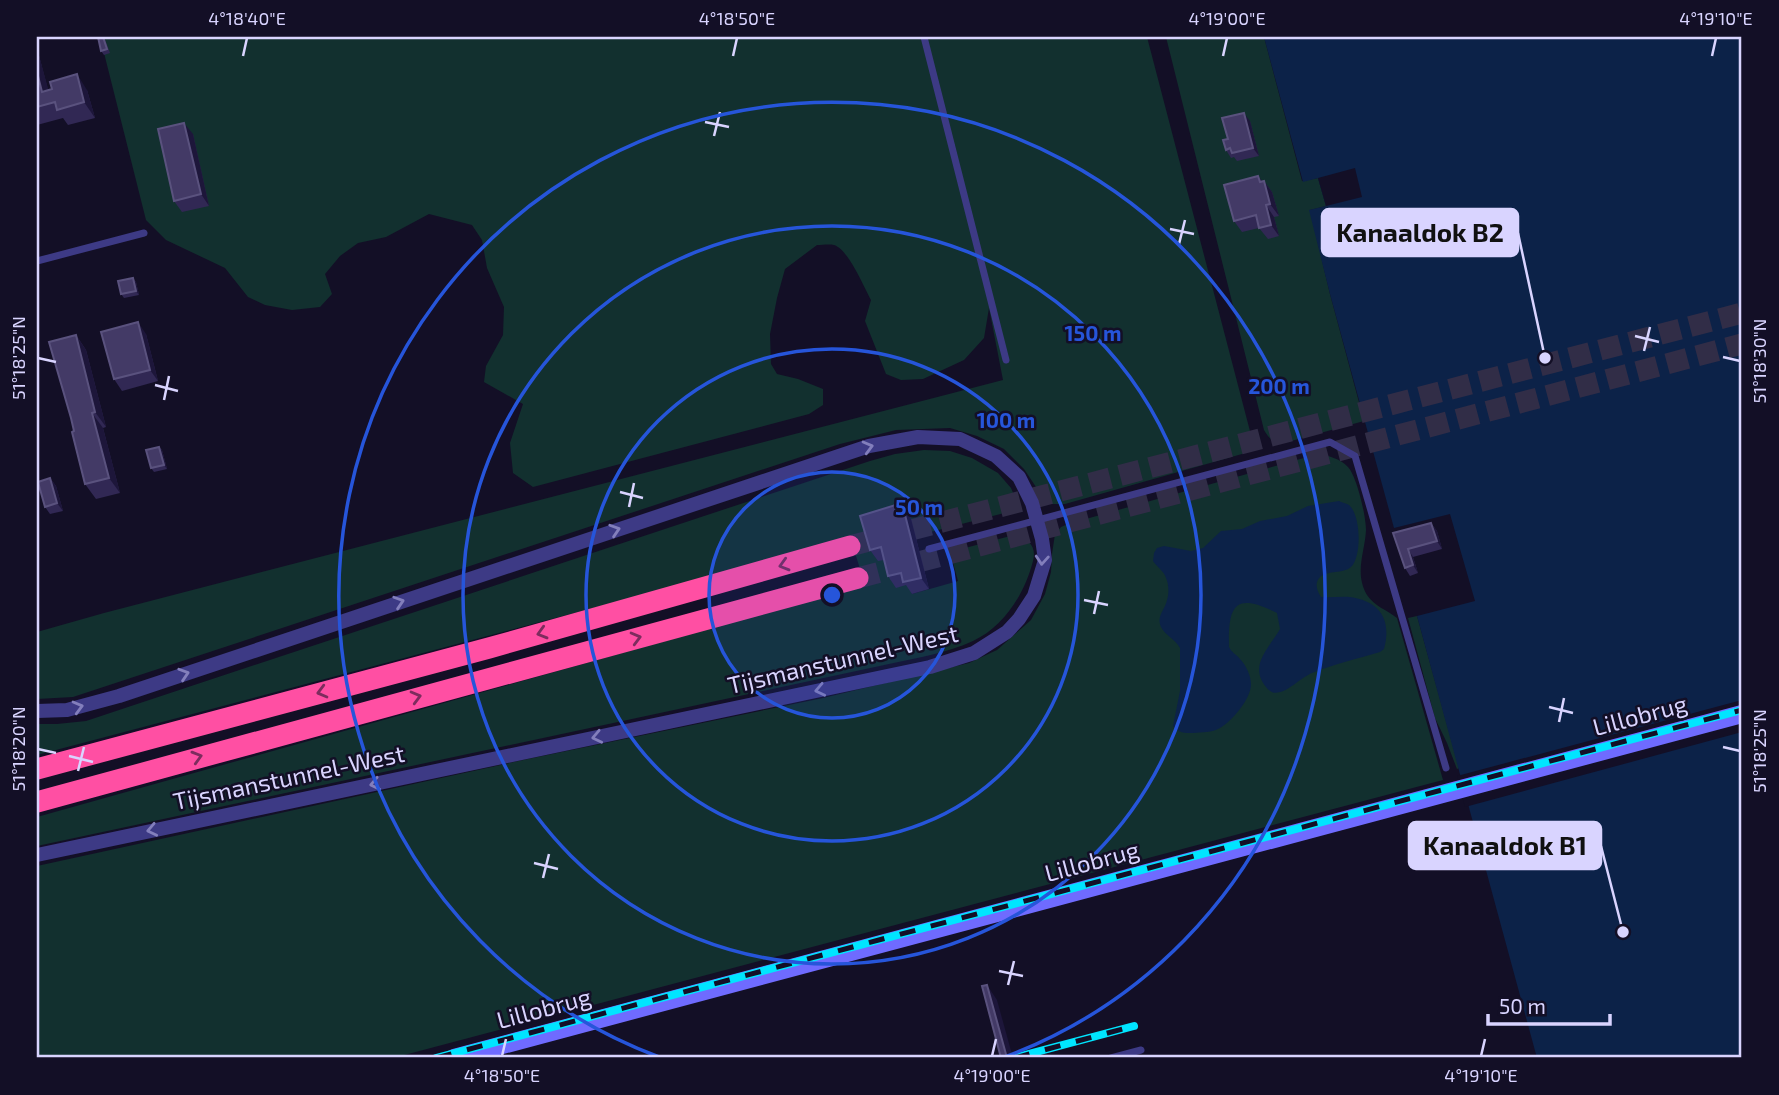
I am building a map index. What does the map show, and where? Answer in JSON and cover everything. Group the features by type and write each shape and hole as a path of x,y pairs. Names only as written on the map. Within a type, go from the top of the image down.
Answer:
{"highway":[{"path":"37,769 476,651 850,546"},
{"path":"37,802 858,578"}],"street":[{"name":"Tijsmanstunnel-West","path":"37,711 67,710 119,696 869,446 918,437 961,439 996,456 1019,477 1032,503 1042,539 1045,560 1034,596 1007,632 974,653 930,667 37,855"},
{"name":"Lillobrug","path":"454,1058 1742,714"}],"lane":[{"path":"924,37 1006,360"},
{"path":"37,261 144,233"},
{"path":"929,550 1330,442 1355,456 1446,768"},
{"path":"1111,1058 1141,1050"}],"green space":[{"path":"100,37 1147,37 1252,445 1250,450 1242,454 1065,504 1053,504 1046,502 1024,469 1004,449 977,436 950,428 896,430 840,444 73,697 37,699 37,632 1003,380 989,308 984,338 964,360 923,379 901,380 886,374 865,321 871,300 860,278 839,248 834,245 817,245 785,269 770,334 771,364 777,374 823,389 823,405 809,414 533,487 513,473 510,443 523,404 484,382 486,366 503,335 504,307 487,268 482,240 472,225 429,214 386,237 358,243 340,256 325,274 332,294 320,307 292,310 265,305 248,297 225,268 166,240 146,220"},
{"path":"1166,37 1264,37 1302,181 1318,178 1326,206 1310,210 1364,421 1284,443 1272,440 1264,430"},
{"path":"924,450 950,451 972,458 998,473 1011,488 1020,509 915,536 909,515 889,559 909,585 912,594 958,581 950,552 1014,535 1027,541 1034,551 1025,585 1012,608 994,627 973,641 921,657 37,846 37,817 865,585 851,540 37,755 37,724 86,721 870,461"},
{"path":"1318,454 1341,461 1355,479 1366,524 1361,562 1363,587 1373,602 1397,618 1443,780 393,1058 37,1058 37,866 823,698 969,663 997,650 1031,620 1045,594 1051,572 1055,534 1061,527"},
{"path":"1417,616 1459,768 1457,769 1435,718 1408,618"}],"water":[{"path":"1264,37 1742,37 1742,1058 1537,1058 1417,616 1475,601 1450,514 1394,528 1309,210 1326,206 1318,178 1303,182"},
{"path":"1339,501 1349,505 1356,517 1359,536 1357,554 1355,562 1348,569 1320,577 1317,590 1321,597 1360,599 1376,608 1385,621 1384,649 1312,673 1283,691 1272,692 1261,679 1259,671 1262,656 1280,629 1277,613 1243,603 1237,606 1230,621 1229,647 1242,661 1249,674 1251,684 1248,696 1235,715 1217,730 1184,733 1177,730 1173,726 1180,691 1180,648 1160,623 1160,616 1168,598 1168,583 1153,561 1157,548 1164,546 1191,551 1203,548 1221,531 1242,529 1260,521 1287,516 1308,506"}],"pier":[{"path":"1355,168 1362,197 1326,206 1318,178"},
{"path":"1742,700 1742,732 1465,807 1457,776"}],"building":[{"path":"98,37 103,37 107,49 101,51"},
{"path":"37,72 42,92 52,89 50,82 77,74 84,102 57,110 55,102 37,107"},
{"path":"1244,113 1253,148 1232,153 1230,148 1226,150 1223,140 1228,139 1222,118"},
{"path":"184,123 201,194 174,201 158,129"},
{"path":"1258,176 1260,182 1264,181 1270,204 1266,205 1271,225 1259,228 1256,215 1234,221 1224,185"},
{"path":"133,278 136,291 121,294 118,281"},
{"path":"138,322 150,370 114,379 101,332"},
{"path":"76,335 109,478 85,484 71,418 49,342"},
{"path":"159,447 164,465 151,468 146,450"},
{"path":"50,478 57,503 45,507 38,482"},
{"path":"902,503 921,578 903,582 901,573 888,576 881,547 870,550 860,516"},
{"path":"1431,523 1437,541 1408,549 1413,565 1405,568 1393,533"},
{"path":"987,985 1007,1058 1001,1058 982,986"}],"tunnel":[{"path":"850,546 1742,313"},
{"path":"858,578 1742,344"}],"railway":[{"path":"436,1058 1742,710"},
{"path":"1014,1058 1134,1026"}],"place":[{"name":"Kanaaldok B2","path":"1545,358"},
{"name":"Kanaaldok B1","path":"1623,932"}]}
